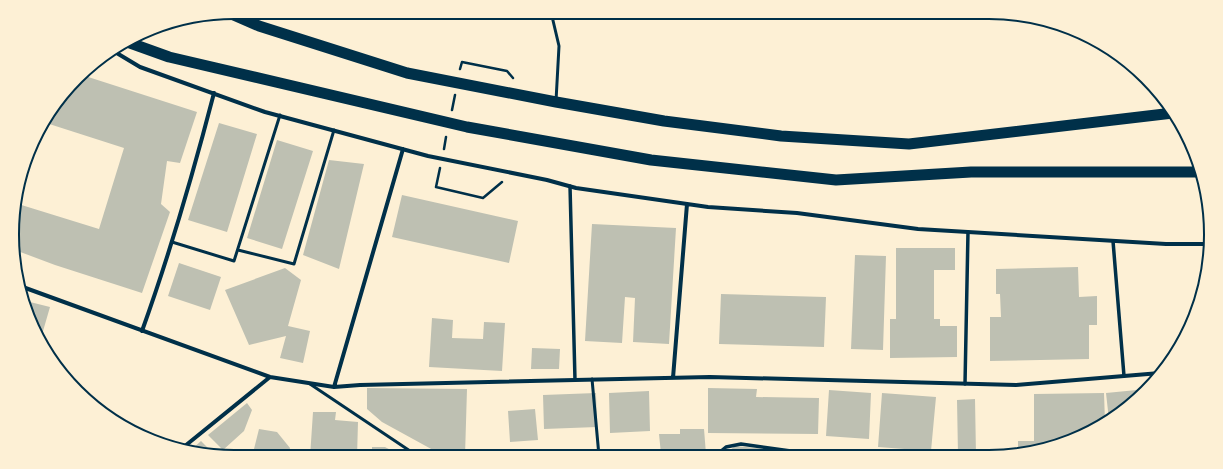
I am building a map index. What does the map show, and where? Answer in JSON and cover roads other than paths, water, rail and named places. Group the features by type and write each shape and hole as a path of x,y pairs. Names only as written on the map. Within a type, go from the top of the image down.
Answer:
{"highway":[{"path":"243,19 259,26 408,73 529,97 664,121 782,136 909,144 1168,115"},
{"path":"133,44 169,57 467,127 651,160 836,180 971,172 1195,172"}],"street":[{"path":"118,54 140,67 280,115 428,156 570,186 687,204 797,213 918,229 1112,241 1204,244"},
{"path":"142,331 191,181 214,93"},
{"path":"334,387 403,149"},
{"path":"570,186 575,380"},
{"path":"673,378 687,204"},
{"path":"966,384 968,232"},
{"path":"1112,241 1124,376"},
{"path":"26,288 270,377 334,387 360,385 710,377 1016,385 1154,374"},
{"path":"186,445 270,377"},
{"path":"722,450 726,447 742,444 784,450"}],"lane":[{"path":"553,19 559,46 556,102"},
{"path":"172,242 234,262 280,115"},
{"path":"238,250 294,264 334,130"},
{"path":"592,379 598,450"},
{"path":"308,383 410,450"}]}
